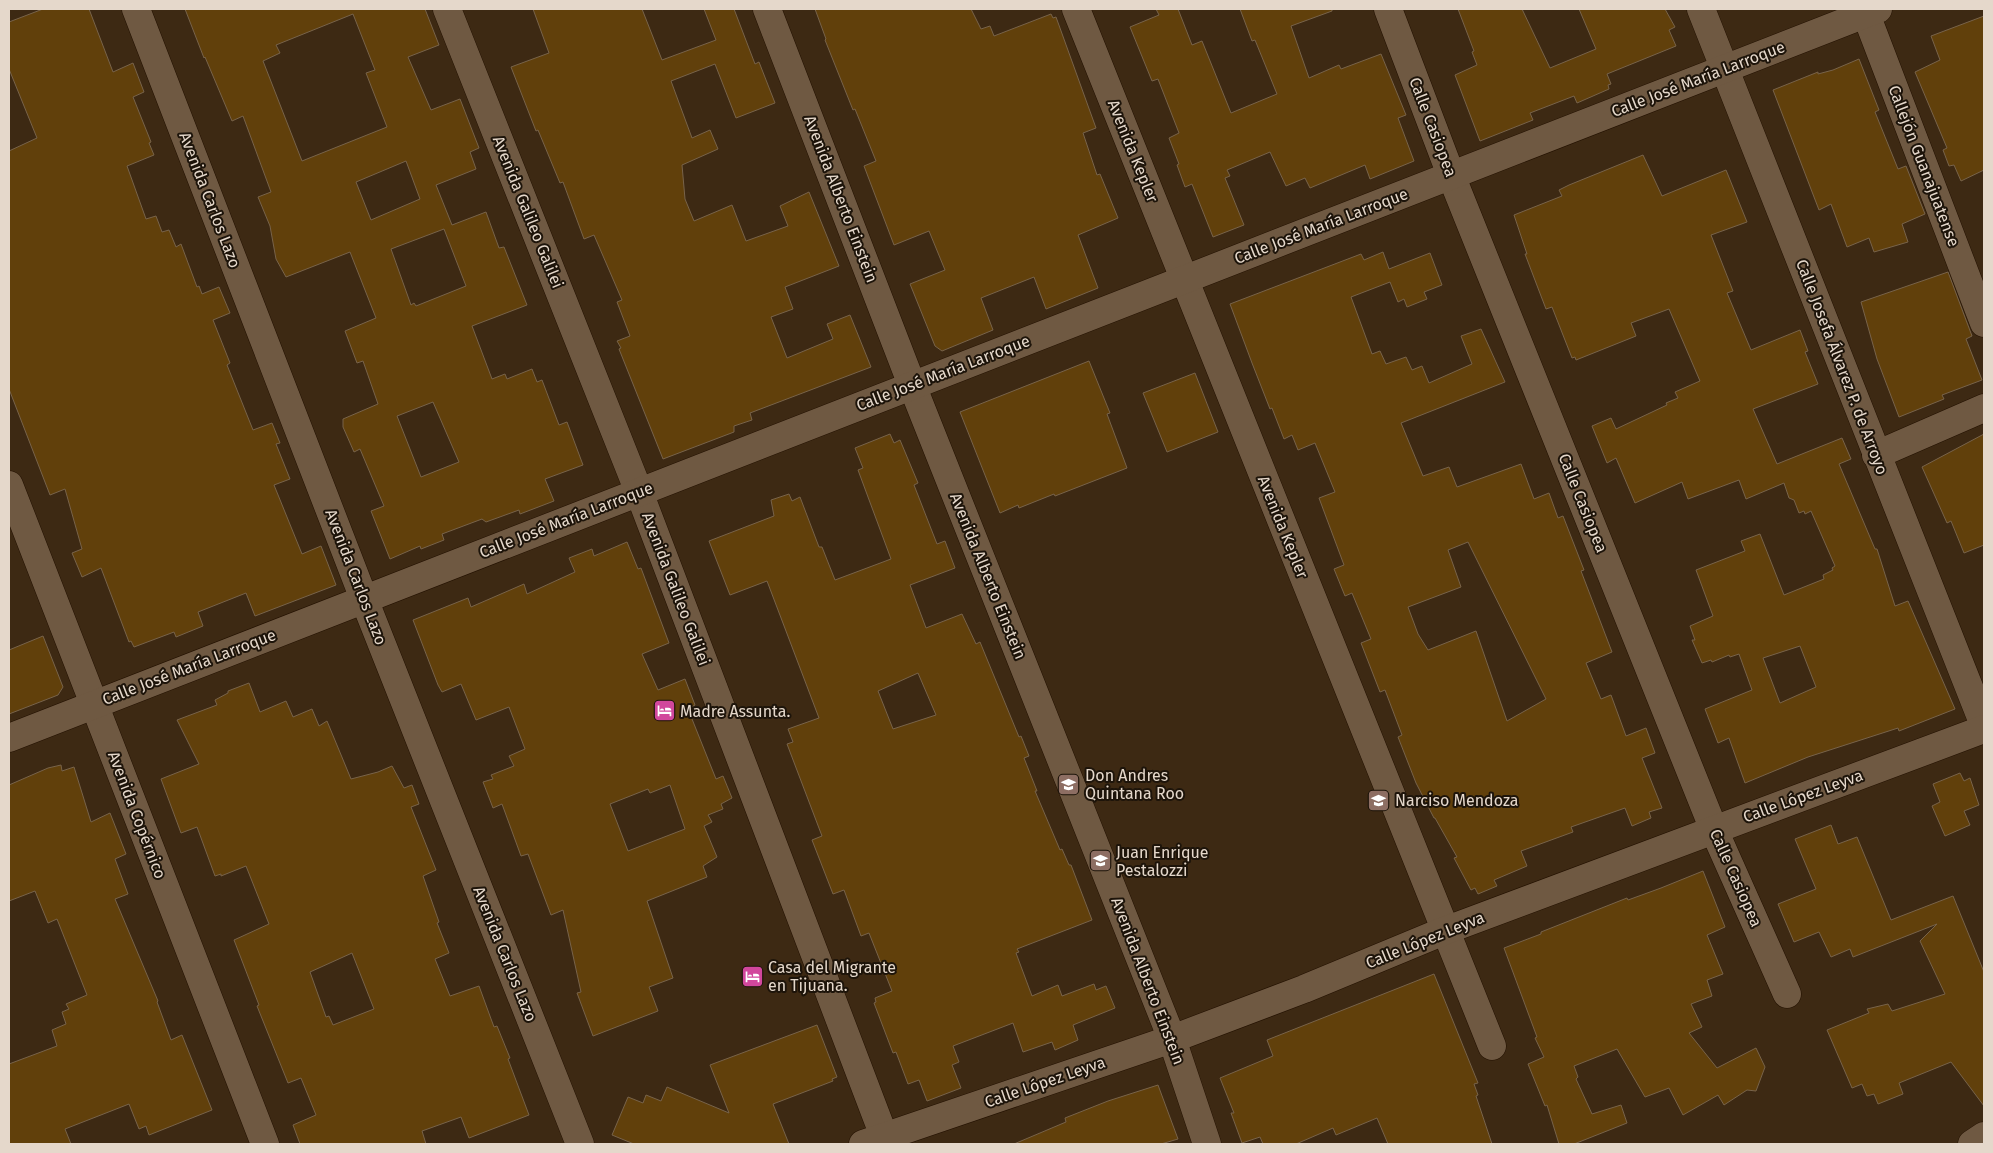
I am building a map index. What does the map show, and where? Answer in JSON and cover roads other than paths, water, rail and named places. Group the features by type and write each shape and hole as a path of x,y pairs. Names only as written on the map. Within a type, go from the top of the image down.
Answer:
{"street":[{"name":"Avenida Carlos Lazo","path":"136,9 364,599 580,1144"},
{"name":"Avenida Galileo Galilei","path":"447,9 639,492 878,1142"},
{"name":"Avenida Alberto Einstein","path":"767,9 912,385 1172,1039 1207,1144"},
{"name":"Avenida Kepler","path":"1076,9 1444,931 1492,1046"},
{"name":"Calle Casiopea","path":"1388,9 1451,175 1714,830 1787,994"},
{"name":"Calle Josefa Álvarez P. de Arroyo","path":"1701,9 1984,724"},
{"name":"Calle José María Larroque","path":"9,738 1725,68 1869,10"},
{"name":"Callejón Guanajuatense","path":"1869,10 1984,323"},
{"path":"1876,455 1984,408"},
{"name":"Avenida Copérnico","path":"9,485 265,1144"},
{"name":"Calle López Leyva","path":"878,1142 1172,1039 1304,989 1444,931 1984,729"},
{"path":"1972,1144 1984,1136"}],"place":[{"name":"Madre Assunta.","path":"664,711"},
{"name":"Don Andres Quintana Roo","path":"1069,784"},
{"name":"Narciso Mendoza","path":"1379,800"},
{"name":"Juan Enrique Pestalozzi","path":"1100,861"},
{"name":"Casa del Migrante en Tijuana.","path":"752,976"}]}
